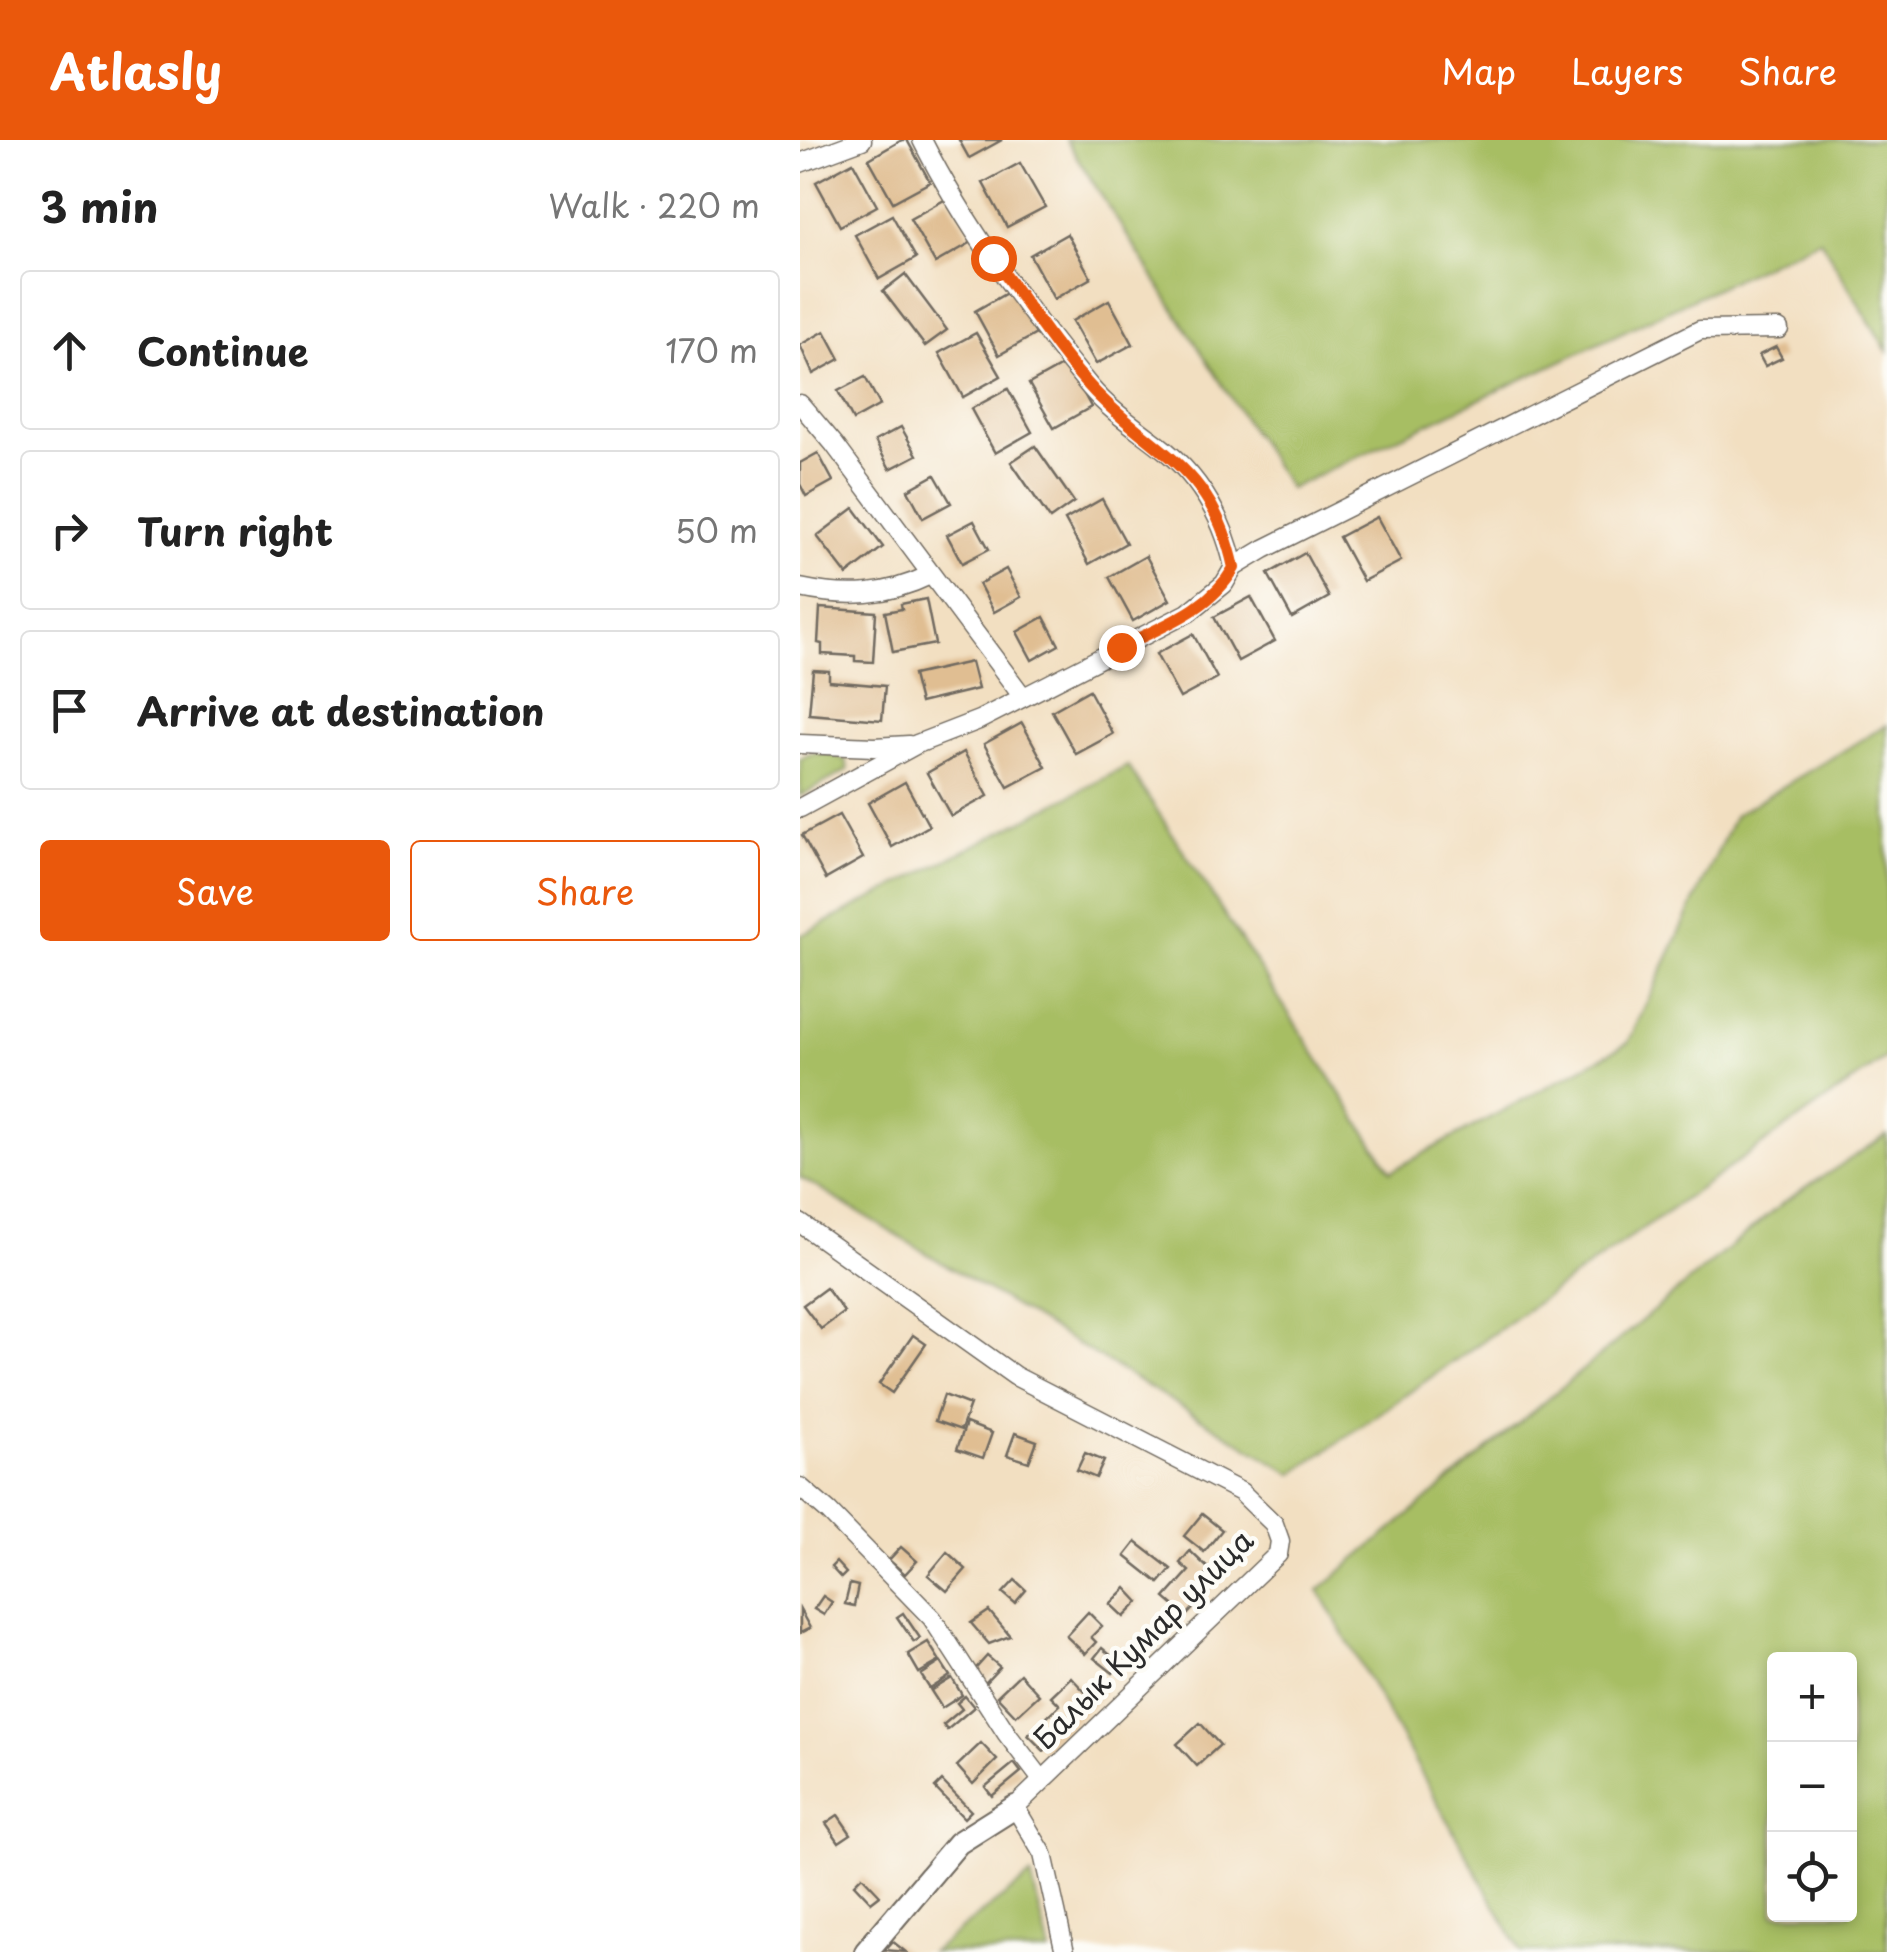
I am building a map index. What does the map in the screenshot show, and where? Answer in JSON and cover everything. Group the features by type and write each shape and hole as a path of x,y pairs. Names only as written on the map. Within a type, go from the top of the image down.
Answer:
{"street":[{"path":"800,163 862,140"},
{"path":"922,140 993,258 1092,389 1192,476 1226,534 1234,568"},
{"path":"800,744 874,748 942,737 1188,613 1224,584 1234,568 1264,549 1700,330 1779,328"},
{"path":"800,404 1023,697"},
{"path":"800,588 878,594 904,588 930,575"},
{"path":"800,808 917,744"},
{"name":"Балык Кумар улица","path":"800,1223 1014,1376 1241,1492 1274,1524 1280,1541 1278,1554 1015,1807"},
{"path":"800,1487 932,1618 1007,1734 1042,1780"},
{"path":"866,1952 958,1843 1015,1807 1043,1854 1065,1952"}],"green space":[{"path":"1066,140 1887,140 1887,351 1820,239 1289,489"},
{"path":"1887,725 1887,1057 1293,1474 800,1177 800,936 1128,766 1391,1171 1628,1043 1735,815"},
{"path":"827,753 846,760 848,770 800,796 800,759"},
{"path":"1887,1135 1887,1952 1521,1952 1319,1590 1784,1202"},
{"path":"1031,1876 1050,1952 931,1952"}],"building":[{"path":"907,140 930,182 893,202 869,159"},
{"path":"959,140 1002,140 969,158"},
{"path":"853,162 877,206 840,226 816,182"},
{"path":"1020,163 1045,207 1007,227 983,183"},
{"path":"948,198 972,242 935,263 910,219"},
{"path":"892,215 916,258 879,279 855,235"},
{"path":"1067,234 1091,278 1054,299 1030,255"},
{"path":"905,274 947,330 925,346 883,291"},
{"path":"1012,290 1036,334 999,355 975,311"},
{"path":"1109,300 1133,344 1096,364 1072,321"},
{"path":"825,331 840,359 813,374 800,345"},
{"path":"976,333 1001,376 963,397 939,353"},
{"path":"1776,347 1782,358 1765,366 1759,355"},
{"path":"1067,363 1091,407 1054,428 1029,384"},
{"path":"865,377 880,405 853,420 838,391"},
{"path":"1008,389 1032,432 995,453 971,409"},
{"path":"901,427 917,455 890,469 875,441"},
{"path":"1035,446 1074,502 1050,519 1011,462"},
{"path":"818,453 833,481 806,496 800,484 800,463"},
{"path":"935,475 951,503 923,518 908,490"},
{"path":"1102,499 1126,543 1089,564 1065,520"},
{"path":"854,508 883,547 847,575 817,536"},
{"path":"1377,517 1401,561 1363,581 1339,537"},
{"path":"974,521 989,549 962,563 947,535"},
{"path":"1305,553 1329,597 1292,618 1268,574"},
{"path":"1146,556 1170,600 1133,621 1109,577"},
{"path":"1006,569 1021,597 994,612 979,584"},
{"path":"1251,597 1275,641 1238,661 1214,617"},
{"path":"926,599 935,644 893,652 885,612"},
{"path":"820,608 876,612 873,662 855,661 855,656 822,654 822,644 818,643"},
{"path":"1044,617 1059,645 1032,660 1017,632"},
{"path":"1193,634 1217,678 1180,698 1156,654"},
{"path":"971,662 978,689 920,703 913,675"},
{"path":"813,670 829,671 829,681 885,686 882,720 809,714"},
{"path":"1089,690 1113,734 1076,754 1052,711"},
{"path":"1022,723 1046,767 1008,787 984,744"},
{"path":"964,752 988,796 951,816 927,773"},
{"path":"905,782 929,826 892,847 868,803"},
{"path":"839,815 863,858 826,879 802,835"},
{"path":"826,1288 844,1312 821,1329 803,1305"},
{"path":"913,1335 926,1344 892,1393 879,1384"},
{"path":"944,1395 970,1405 961,1430 935,1421"},
{"path":"966,1423 992,1433 983,1458 957,1449"},
{"path":"1015,1433 1037,1441 1029,1462 1007,1455"},
{"path":"1085,1453 1104,1461 1096,1478 1077,1470"},
{"path":"1202,1514 1222,1530 1204,1552 1184,1536"},
{"path":"1136,1542 1171,1569 1159,1583 1125,1556"},
{"path":"901,1547 917,1561 905,1574 889,1560"},
{"path":"1190,1551 1210,1570 1202,1579 1212,1588 1186,1616 1165,1598 1189,1571 1180,1563"},
{"path":"947,1552 966,1569 947,1591 928,1575"},
{"path":"836,1562 846,1573 841,1578 831,1567"},
{"path":"1015,1580 1026,1590 1015,1603 1003,1593"},
{"path":"850,1584 858,1586 854,1606 845,1604"},
{"path":"1126,1588 1139,1602 1124,1617 1110,1604"},
{"path":"823,1596 832,1602 824,1615 814,1609"},
{"path":"800,1610 810,1628 800,1633"},
{"path":"989,1611 1010,1636 989,1644 971,1623"},
{"path":"1088,1612 1102,1626 1091,1637 1096,1642 1085,1654 1066,1636"},
{"path":"903,1613 920,1638 914,1642 897,1617"},
{"path":"928,1642 940,1661 919,1673 908,1654"},
{"path":"1102,1648 1121,1664 1113,1673 1094,1658"},
{"path":"987,1656 1000,1667 983,1685 971,1674"},
{"path":"941,1662 950,1676 930,1689 921,1675"},
{"path":"1020,1674 1039,1695 1016,1716 997,1696"},
{"path":"1071,1677 1085,1692 1095,1682 1105,1692 1044,1751 1028,1735 1060,1705 1051,1696"},
{"path":"952,1678 962,1695 942,1708 931,1691"},
{"path":"965,1696 974,1707 947,1730 943,1725 962,1709 957,1703"},
{"path":"1200,1723 1220,1745 1197,1766 1177,1744"},
{"path":"981,1743 997,1760 973,1784 957,1766"},
{"path":"1014,1763 1021,1772 992,1796 985,1787"},
{"path":"942,1781 971,1811 964,1818 935,1788"},
{"path":"838,1815 851,1834 839,1842 826,1823"},
{"path":"862,1876 880,1895 871,1902 854,1884"},
{"path":"892,1941 906,1952 884,1950"}],"route":[{"path":"993,258 1092,389 1192,476 1226,534 1234,568 1224,584 1188,613 1121,647"}]}
